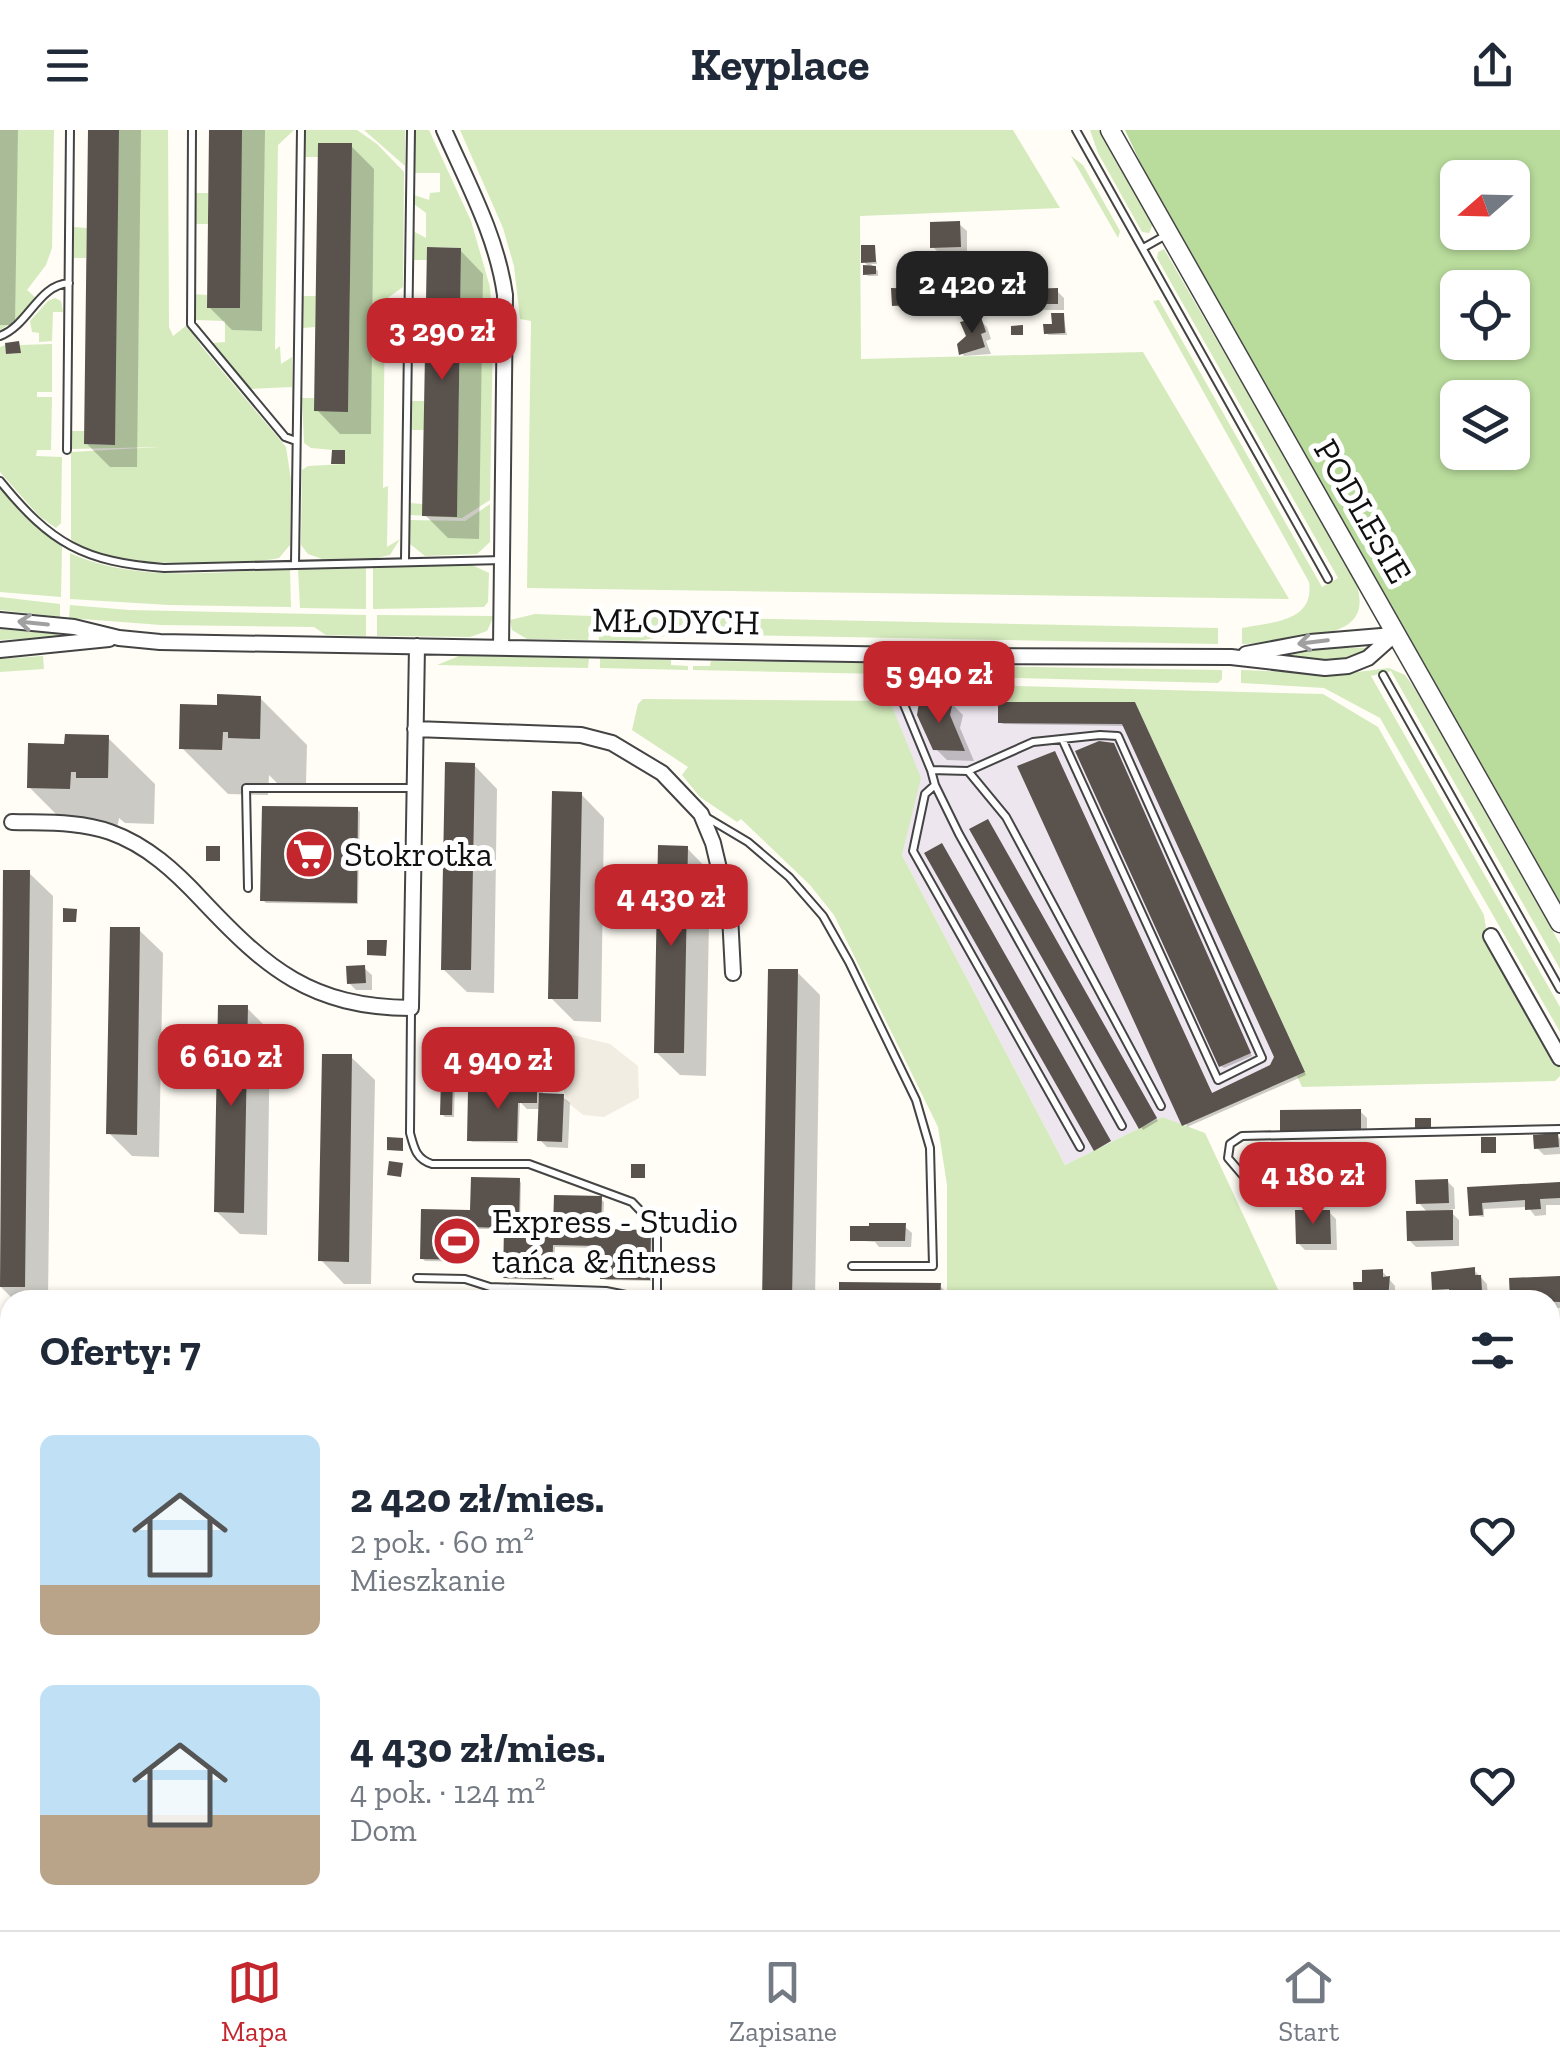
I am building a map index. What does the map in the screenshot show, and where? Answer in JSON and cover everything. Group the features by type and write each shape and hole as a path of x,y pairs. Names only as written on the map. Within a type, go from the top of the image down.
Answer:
{"street":[{"path":"444,130 484,218 504,285 501,648"},
{"name":"PODLESIE","path":"1110,130 1560,923"},
{"name":"MŁODYCH","path":"0,620 166,642 1231,657 1325,668 1348,666 1374,654 1395,634"},
{"name":"MŁODYCH","path":"1231,657 1310,642 1395,634"},
{"name":"MŁODYCH","path":"0,650 120,638"},
{"path":"12,822 81,824 112,832 161,861 250,948 306,989 368,1005 411,1008 417,646"},
{"path":"416,729 581,735 612,743 662,773 701,814 725,888 733,973"},
{"path":"1491,936 1560,1058"}],"lane":[{"path":"68,450 70,130"},
{"path":"192,130 191,324 285,437 296,441"},
{"path":"295,564 301,130"},
{"path":"405,560 411,130"},
{"name":"PODLESIE","path":"1076,130 1328,578"},
{"path":"1142,248 1168,233"},
{"path":"0,336 24,322 50,288 69,284"},
{"path":"0,482 53,536 91,557 164,568 504,560"},
{"path":"891,654 894,678 958,834 1122,1126"},
{"path":"1383,675 1560,989"},
{"path":"932,770 968,771 1033,742 1118,736 1262,1058 1218,1080 1063,741"},
{"path":"968,771 1006,818 1162,1106"},
{"path":"935,785 925,794 913,850 1080,1146"},
{"path":"248,888 246,788 415,788"},
{"path":"701,814 748,842 789,877 823,916 850,962 916,1100 930,1148 932,1266 852,1266"},
{"path":"411,1008 410,1133 423,1161 529,1164 632,1202 657,1228 654,1290"},
{"path":"1258,1193 1228,1158 1230,1144 1242,1136 1560,1129"},
{"path":"416,1278 465,1279 490,1287 577,1290"}],"shaded area":[{"path":"890,701 1135,702 1305,1072 1182,1126 1162,1117 1065,1165 902,855 920,778"},
{"path":"525,1033 573,1035 610,1044 638,1066 639,1098 604,1117 583,1115 566,1101 555,1046 526,1042"}],"green space":[{"path":"0,130 54,130 52,248 46,265 27,290 36,298 18,319 0,330"},
{"path":"119,130 168,130 169,327 173,336 187,325 286,447 291,480 290,545 279,558 234,563 137,560 85,549 71,539 71,452 159,447 72,449 72,431 84,431 84,444 114,445"},
{"path":"242,130 294,130 278,145 275,350 280,346 281,364 292,357 292,387 250,389 211,343 225,342 225,321 196,320 194,294 207,295 207,308"},
{"path":"305,130 357,130 404,172 403,287 385,300 383,488 388,486 387,547 400,539 390,555 376,558 322,559 308,554 301,545 302,470 308,466 345,464 345,451 311,448 304,443 302,398 314,398 315,411 348,411 352,144 319,143 318,157 305,157"},
{"path":"364,130 405,130 405,166"},
{"path":"414,130 429,130 471,221 490,287 490,500 462,518 410,515 410,503 457,516 461,248 427,247 427,260 413,260 413,231 426,238 426,213 414,204 414,195 429,200 430,193 440,192 440,173 414,173"},
{"path":"460,130 1013,130 1060,208 860,216 861,359 1143,352 1289,599 527,588 531,321 520,319 514,266 503,228"},
{"path":"1090,130 1099,130 1153,224 1149,233 1142,232 1098,153"},
{"path":"1125,130 1560,130 1560,902 1141,164"},
{"path":"1071,156 1083,165 1120,231 1118,238"},
{"path":"196,193 208,193 208,224 195,224"},
{"path":"74,227 87,228 86,258 74,258"},
{"path":"1164,249 1354,577 1359,593 1357,615 1343,628 1290,640 1242,644 1242,628 1277,622 1298,613 1309,596 1309,582 1153,301 1159,300 1322,587 1338,578 1157,258"},
{"path":"303,296 316,296 315,327 303,328"},
{"path":"55,298 61,301 63,312 53,312 52,341 39,342 39,333 32,332 30,321"},
{"path":"413,299 426,299 425,330 412,330"},
{"path":"52,344 52,392 37,392 37,397 52,397 51,450 37,450 36,456 62,457 61,523 56,528 39,516 0,472 0,347 5,345 7,354 20,353 20,345"},
{"path":"411,401 424,401 424,430 411,430"},
{"path":"0,487 62,547 61,597 0,592"},
{"path":"490,504 490,542 477,554 425,556 410,544 410,520 465,521"},
{"path":"70,553 96,563 150,572 290,569 291,607 70,599"},
{"path":"472,565 489,573 488,602 484,607 373,609 373,567"},
{"path":"366,567 366,609 300,608 298,569"},
{"path":"0,597 60,604 60,617 0,610"},
{"path":"70,605 129,610 366,615 366,636 326,635 314,627 161,625 69,618"},
{"path":"535,614 592,616 588,640 527,639 512,630 510,620"},
{"path":"377,615 494,616 487,631 470,637 377,636"},
{"path":"598,616 715,617 714,629 698,628 697,634 638,641 599,640"},
{"path":"720,618 1218,628 1218,644 736,635 736,629 720,629"},
{"path":"0,629 58,634 58,637 0,640"},
{"path":"1329,647 1369,648 1337,661 1278,654"},
{"path":"43,656 44,669 0,672 0,659"},
{"path":"459,656 589,658 588,668 437,665"},
{"path":"600,658 671,660 671,665 688,666 688,670 600,668"},
{"path":"711,661 871,663 883,674 693,670 693,666 710,666"},
{"path":"910,664 967,665 966,676 901,675"},
{"path":"977,666 1222,670 1222,679 1218,683 976,677"},
{"path":"1389,668 1405,675 1416,690 1560,944 1560,969 1391,671 1371,676 1560,1007 1560,1032 1380,718 1324,688 1241,683 1241,670 1342,674"},
{"path":"903,683 966,685 966,702 910,701"},
{"path":"976,685 1323,694 1378,727 1484,915 1487,936 1560,1067 1560,1076 1555,1081 1302,1087 1297,1076 1305,1072 1135,702 977,702"},
{"path":"643,699 890,701 921,778 902,855 1065,1165 1162,1117 1205,1133 1278,1290 947,1290 947,1185 938,1127 834,915 810,885 741,819 737,822 700,797 682,775 688,767 632,730 638,704"}],"building":[{"path":"88,130 119,130 115,445 84,444"},
{"path":"209,130 242,130 240,308 207,308"},
{"path":"318,143 352,143 348,412 314,411"},
{"path":"960,221 961,247 930,248 930,222"},
{"path":"861,245 875,245 876,262 861,263"},
{"path":"427,247 461,248 457,517 422,516"},
{"path":"921,264 929,280 934,277 946,302 892,306 891,288 925,289 920,281 909,287 904,279"},
{"path":"863,265 876,266 876,274 863,275"},
{"path":"970,287 970,292 1000,292 1000,302 951,305 950,299 954,298 949,288"},
{"path":"1058,288 1058,304 1024,304 1024,289"},
{"path":"1007,293 1021,293 1021,302 1007,302"},
{"path":"1051,313 1064,313 1065,333 1044,334 1043,324 1052,324"},
{"path":"981,317 985,347 959,355 957,344 966,336 960,322"},
{"path":"1023,325 1023,335 1011,335 1011,326"},
{"path":"19,341 21,353 6,354 5,343"},
{"path":"332,450 345,450 345,464 331,464"},
{"path":"217,694 261,696 260,739 228,738 228,732 223,732 222,750 179,749 180,704 217,705"},
{"path":"919,702 953,702 950,715 965,751 933,750 917,715"},
{"path":"998,702 1135,702 1305,1072 1182,1126 1017,766 1055,751 1212,1093 1270,1065 1274,1057 1122,724 998,723"},
{"path":"65,734 109,735 108,778 76,778 76,772 71,772 70,789 27,788 28,743 64,744"},
{"path":"1099,741 1114,743 1251,1053 1219,1067 1075,751"},
{"path":"445,762 475,763 471,970 441,970"},
{"path":"552,791 582,792 578,999 548,999"},
{"name":"Stokrotka","path":"262,806 358,807 357,903 260,901"},
{"path":"988,819 1157,1118 1139,1129 969,829"},
{"path":"942,843 1111,1141 1094,1151 924,853"},
{"path":"658,845 688,846 684,1053 654,1053"},
{"path":"206,846 220,846 220,861 206,861"},
{"path":"3,870 30,870 25,1287 0,1287"},
{"path":"63,908 77,909 76,922 63,922"},
{"path":"110,927 140,927 137,1135 106,1134"},
{"path":"367,940 387,940 386,956 367,955"},
{"path":"365,965 366,983 347,984 346,966"},
{"path":"768,969 798,969 792,1290 762,1290"},
{"path":"218,1005 248,1005 244,1213 214,1212"},
{"path":"322,1054 352,1054 349,1262 318,1261"},
{"path":"441,1077 453,1077 452,1115 440,1115"},
{"path":"518,1079 537,1079 537,1103 518,1103 517,1141 467,1141 468,1091 518,1092"},
{"path":"539,1093 564,1094 562,1142 537,1141"},
{"path":"1361,1109 1361,1130 1280,1132 1280,1110"},
{"path":"1415,1118 1431,1118 1431,1129 1415,1129"},
{"path":"1558,1133 1559,1147 1534,1149 1533,1135"},
{"path":"387,1137 403,1138 403,1151 387,1150"},
{"path":"1481,1137 1496,1137 1496,1153 1481,1153"},
{"path":"389,1161 403,1163 401,1177 387,1175"},
{"path":"631,1164 645,1164 645,1178 631,1178"},
{"path":"471,1177 520,1178 519,1228 553,1229 554,1195 602,1196 601,1229 651,1230 650,1280 600,1279 601,1246 553,1245 552,1279 503,1278 504,1228 470,1227 469,1260 420,1259 421,1209 470,1210"},
{"path":"1448,1179 1449,1203 1416,1204 1415,1180"},
{"path":"1560,1182 1560,1198 1540,1199 1541,1209 1525,1210 1525,1200 1482,1203 1483,1215 1469,1216 1467,1187"},
{"path":"1295,1210 1330,1210 1331,1244 1296,1244"},
{"path":"1453,1210 1453,1240 1407,1241 1406,1211"},
{"path":"906,1223 905,1241 850,1241 850,1226"},
{"path":"1475,1267 1475,1275 1481,1275 1482,1290 1432,1290 1431,1272"},
{"path":"1383,1269 1383,1277 1390,1276 1389,1290 1353,1290 1353,1282 1362,1282 1362,1270"},
{"path":"1560,1276 1560,1290 1510,1290 1509,1278"},
{"path":"839,1282 941,1283 941,1290 839,1290"}],"place":[{"name":"Stokrotka","path":"309,854"},
{"name":"Express - Studio tańca & fitness","path":"457,1241"}]}
